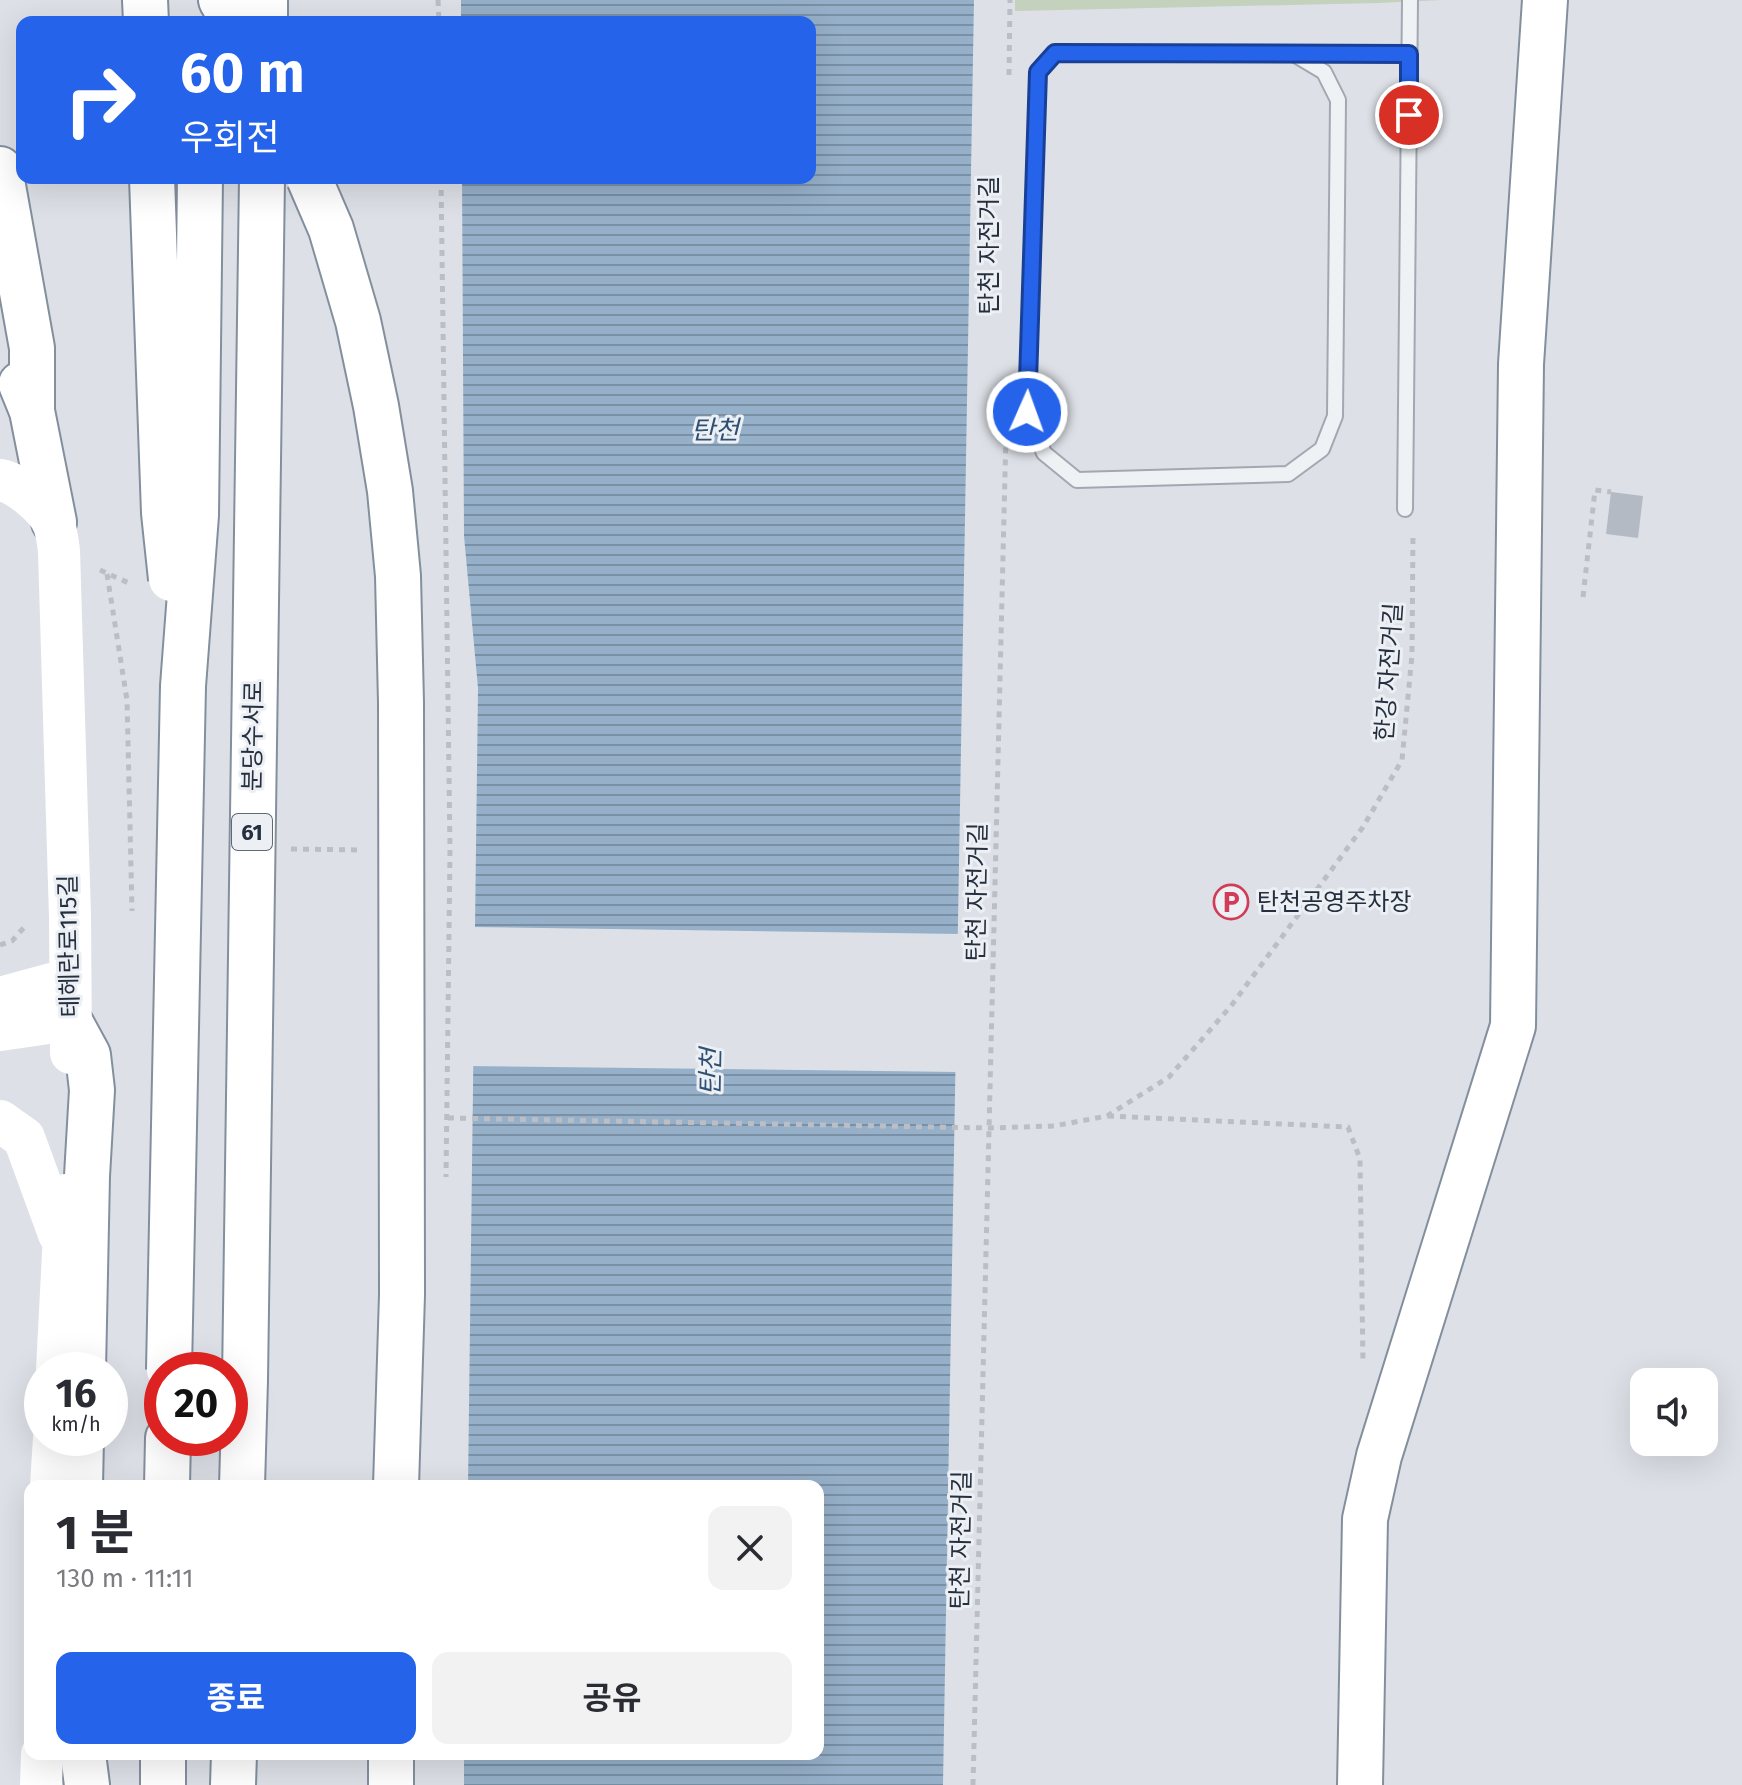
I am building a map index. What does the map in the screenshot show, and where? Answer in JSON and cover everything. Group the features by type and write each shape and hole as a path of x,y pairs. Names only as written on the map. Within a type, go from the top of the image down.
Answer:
{"highway":[{"path":"1360,1785 1365,1519 1379,1456 1513,1026 1521,364 1545,0"},
{"path":"0,169 32,348 32,411 54,522"},
{"path":"152,184 164,513 183,686"},
{"path":"169,1352 183,686 196,515 200,184"},
{"name":"분당수서로","path":"242,1480 262,184"},
{"path":"312,184 331,229 358,321 390,491 398,576 402,1295 396,1480"},
{"path":"0,315 5,346 32,411"},
{"path":"70,999 88,1055 92,1090 83,1352"},
{"path":"80,1480 81,1456"},
{"path":"167,1480 168,1456"},
{"path":"84,1760 87,1785"},
{"path":"163,1760 163,1785"},
{"path":"233,1785 234,1760"},
{"path":"391,1760 391,1785"}],"street":[{"path":"0,480 10,481 28,493 54,522"},
{"name":"테헤란로115길","path":"54,522 59,551 72,1089 58,1352"},
{"path":"0,998 70,999"},
{"path":"0,1030 70,999"},
{"path":"0,1121 24,1138 64,1247"},
{"path":"51,1480 53,1456"},
{"path":"41,1785 42,1760"}],"lane":[{"path":"1405,509 1410,0"},
{"path":"1294,54 1324,72 1338,100 1335,416 1322,449 1288,474 1077,480 1044,453 1027,412 1038,72 1055,53 1409,54"}],"path":[{"path":"1009,90 1010,0"},
{"name":"탄천 자전거길","path":"973,1785 1006,425"},
{"path":"1583,597 1595,490 1611,492"},
{"name":"한강 자전거길","path":"448,1118 989,1128 1054,1126 1107,1116 1169,1077 1231,1006 1363,827 1402,760 1412,655 1413,529"},
{"path":"107,573 127,700 132,911"},
{"path":"0,945 12,941 27,924"},
{"path":"1107,1116 1348,1127 1360,1159 1363,1378"}],"green space":[{"path":"1015,0 1443,0 1015,11"}],"water":[{"name":"탄천","path":"461,0 974,0 943,1785 464,1785 464,1760 824,1760 824,1480 468,1480 478,688 464,536 462,184 816,184 816,16 461,16"}],"pier":[{"path":"471,927 961,934 959,1072 469,1066"}],"building":[{"path":"1611,492 1643,496 1638,538 1606,534"}],"place":[{"name":"탄천공영주차장","path":"1231,902"}],"route":[{"path":"1027,412 1038,72 1055,53 1409,54 1409,115"}]}
